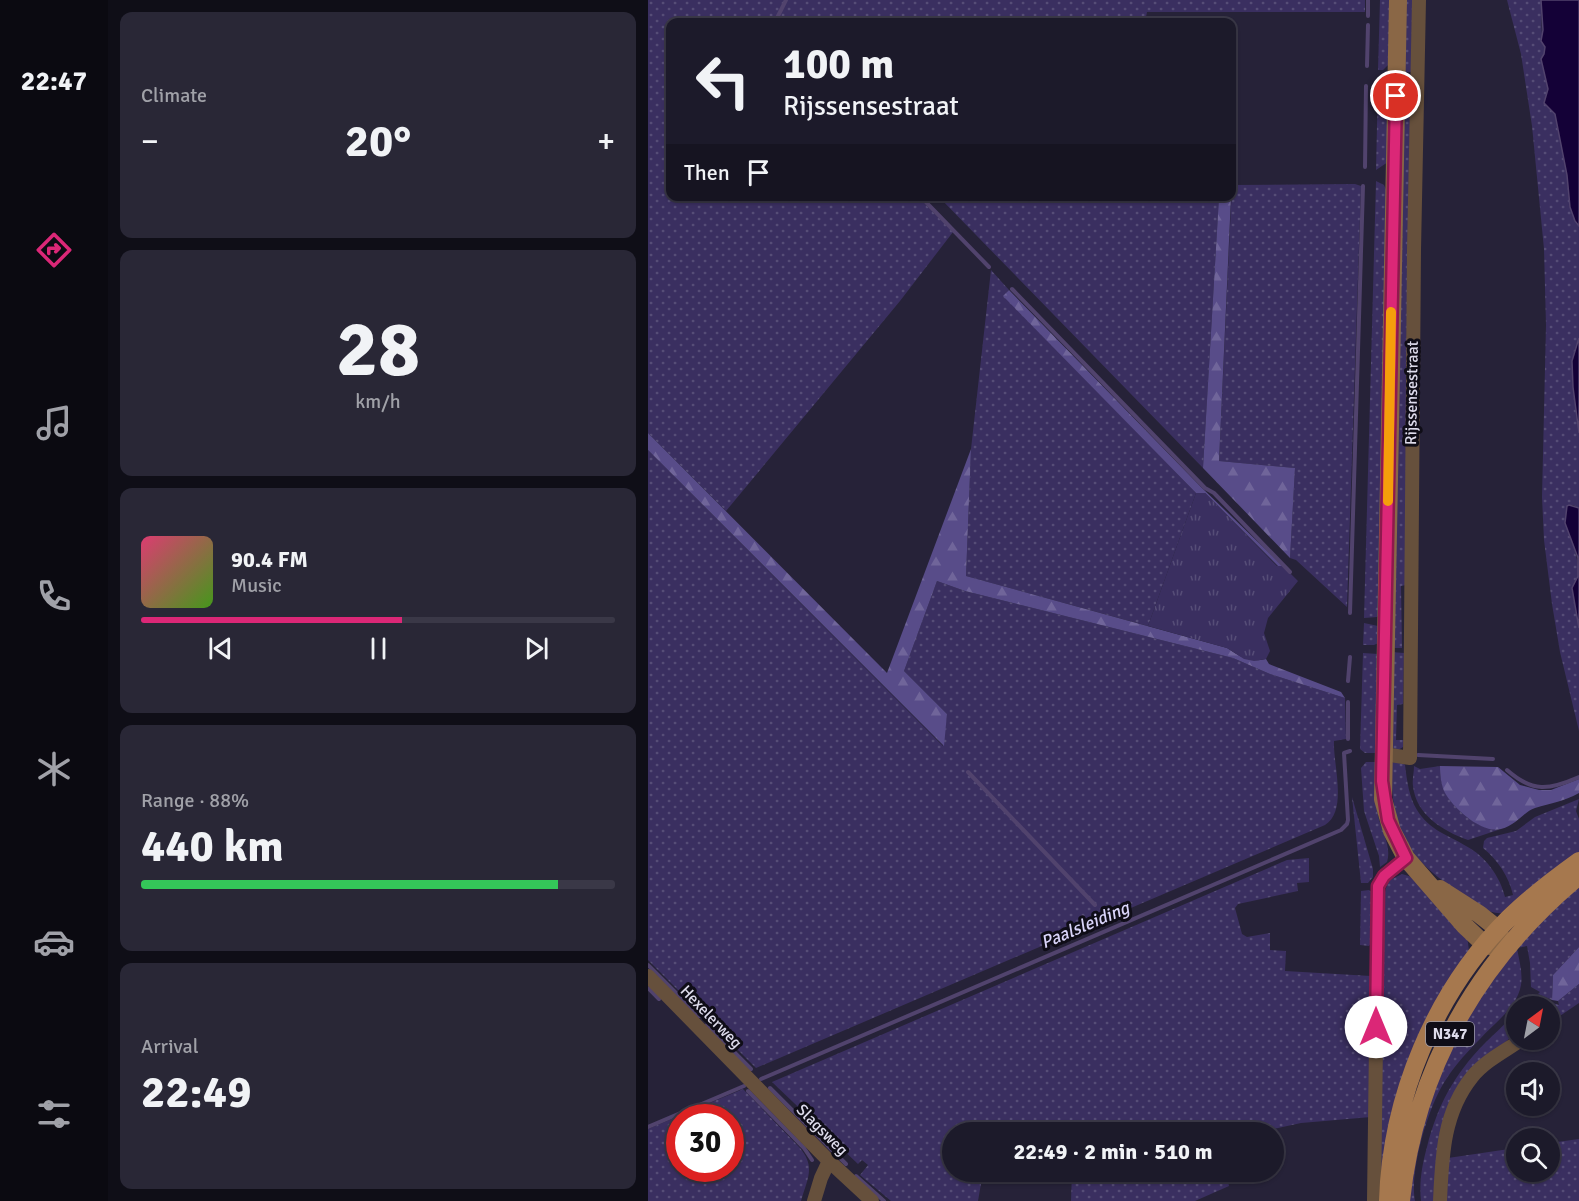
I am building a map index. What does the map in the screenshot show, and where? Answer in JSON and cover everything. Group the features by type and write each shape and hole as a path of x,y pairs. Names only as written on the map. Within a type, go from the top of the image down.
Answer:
{"main road":[{"name":"Rijssensestraat","path":"1398,0 1383,793 1386,814 1394,837 1406,858 1465,926 1485,945"},
{"name":"N347","path":"1388,1201 1396,1133 1412,1076 1426,1040 1447,999 1498,929 1537,892 1579,861"},
{"name":"N347","path":"1401,1201 1414,1128 1430,1078 1454,1025 1468,1000 1505,949 1579,876"},
{"name":"Rijssensestraat","path":"1424,878 1498,929"},
{"path":"1498,929 1505,949"},
{"path":"1485,945 1505,949"}],"street":[{"name":"Rijssensestraat","path":"1383,758 1390,755 1410,758 1414,250 1419,0"},
{"path":"1374,1201 1378,886 1384,876 1406,858"},
{"name":"Hexelerweg","path":"648,976 751,1081"},
{"path":"1440,1201 1444,1138 1460,1098 1472,1077 1508,1050"},
{"name":"Slagsweg","path":"751,1081 829,1161 872,1201"},
{"path":"814,1201 829,1161"}],"green space":[{"path":"648,0 1365,0 1365,12 1147,12 1146,18 666,18 666,201 922,201 953,232 900,301 726,511 648,433"},
{"path":"1380,0 1391,0 1390,63 1383,70 1378,70"},
{"path":"1405,0 1414,0 1412,72 1403,72"},
{"path":"1507,0 1541,0 1548,89 1544,103 1555,114 1567,175 1570,207 1579,226 1579,338 1572,361 1579,433 1579,508 1573,505 1567,506 1565,523 1572,537 1578,565 1578,576 1572,588 1579,628 1579,731 1560,652 1544,540 1542,497 1546,325 1544,249 1532,126 1521,54"},
{"path":"1403,74 1412,74 1406,585 1401,586 1402,648 1391,648"},
{"path":"1378,82 1384,83 1388,88 1388,162 1376,170"},
{"path":"1376,181 1384,185 1387,192 1379,614 1377,617 1364,618"},
{"path":"1355,184 1361,186 1347,607 1296,560 1290,558 1295,468 1219,461 1231,201 1236,201 1236,185"},
{"path":"943,201 1219,201 1203,468"},
{"path":"1219,201 1231,201 1219,461 1295,468 1290,558 1203,468"},
{"path":"991,270 1009,290 1004,296 1196,493 1148,626 966,576 971,449"},
{"path":"1009,290 1201,487 1283,566 1278,566 1205,493 1196,493 1003,296"},
{"path":"648,433 887,673 971,449 966,576 1227,648 1250,660 1266,659 1269,664 1341,692 1345,698 1270,674 1233,658 965,591 937,581 904,671 947,714 944,746 648,450"},
{"path":"648,450 943,746 947,714 904,671 937,581 965,591 1233,658 1270,674 1345,698 1346,739 1334,741 1338,798 1332,818 1325,825 756,1068 648,960"},
{"path":"1196,493 1205,493 1277,566 1283,566 1298,581 1268,618 1264,633 1270,651 1266,659 1254,661 1244,659 1227,648 1148,626"},
{"path":"1364,623 1378,626 1378,643 1363,645"},
{"path":"1391,652 1404,653 1403,704 1397,705 1396,740 1404,740 1403,747 1398,750 1392,748"},
{"path":"1363,653 1378,654 1375,753 1365,753 1360,749"},
{"path":"1366,762 1375,762 1377,809 1388,850 1387,862 1380,867 1379,856 1364,811 1361,768"},
{"path":"1393,762 1405,765 1410,794 1422,817 1439,831 1479,855 1495,874 1505,897 1513,895 1511,888 1502,869 1483,848 1487,838 1516,831 1535,817 1579,799 1576,811 1579,819 1579,855 1504,913 1482,908 1428,868 1415,855 1406,841 1395,809 1392,789 1391,765"},
{"path":"1414,766 1420,769 1440,766 1443,787 1456,807 1475,822 1498,830 1468,840 1440,827 1425,813 1415,796"},
{"path":"1440,766 1498,767 1520,785 1539,790 1551,790 1579,779 1579,793 1535,808 1507,827 1494,830 1469,819 1449,799 1441,780"},
{"path":"1352,797 1373,869 1373,877 1368,883 1361,883"},
{"path":"1309,858 1309,882 1297,883 1298,891 1238,904 1235,908 1242,934 1247,937 1270,933 1270,950 1286,951 1285,971 1371,976 1371,1117 1284,1127 1284,1122 942,1122 942,1182 981,1182 978,1201 891,1201 860,1175 868,1165 862,1160 858,1164 772,1082 1287,860"},
{"path":"1402,874 1412,877 1467,935 1469,951 1447,989 1379,1201 1382,903 1388,881"},
{"path":"1579,884 1579,947 1553,975 1552,996 1543,996 1531,987 1527,946 1517,948 1522,976 1519,993 1518,996 1506,996 1506,1012 1458,1063 1440,1089 1427,1120 1418,1155 1414,1188 1415,1201 1406,1201 1413,1153 1447,1047 1513,948"},
{"path":"1369,890 1373,894 1369,946 1360,945 1361,891"},
{"path":"1579,947 1579,984 1560,999 1560,996 1552,996 1553,975"},
{"path":"1579,984 1579,1003 1560,1016 1560,999"},
{"path":"1505,1024 1506,1041 1479,1064 1464,1082 1436,1201 1421,1201 1424,1160 1436,1117 1448,1091 1473,1056"},
{"path":"743,1089 800,1148 808,1161 808,1180 801,1201 648,1201 648,1129 666,1121 666,1182 744,1182 744,1104 707,1104"},
{"path":"1579,1139 1579,1201 1444,1201 1448,1158 1506,1149 1506,1182 1560,1182 1560,1142"},
{"path":"1072,1182 1228,1182 1229,1186 1195,1201 1071,1201"}],"shaded area":[{"path":"1541,0 1579,0 1579,226 1570,207 1567,175 1555,114 1544,103 1548,89 1541,59 1545,47 1541,41 1543,30"},
{"path":"1579,338 1579,433 1572,361"},
{"path":"1569,505 1579,508 1579,628 1572,588 1578,576 1578,558 1565,523"}],"waterway":[{"path":"777,18 786,0"},
{"path":"1368,0 1368,16"},
{"path":"1367,66 1368,25"},
{"path":"1365,167 1366,86"},
{"path":"1350,613 1363,186"},
{"path":"925,201 989,267"},
{"path":"1012,289 1290,572"},
{"path":"1348,681 1350,657"},
{"path":"1348,702 1348,739"},
{"name":"Paalsleiding","path":"761,1079 1341,830 1348,820 1344,753 1350,751"},
{"name":"Paalsleiding","path":"1418,755 1493,759"},
{"name":"Paalsleiding","path":"1507,770 1525,783 1542,787 1559,785 1579,777"},
{"path":"968,772 1095,905"},
{"path":"648,965 699,1016"},
{"path":"648,988 659,999"},
{"path":"707,1025 751,1069"},
{"name":"Paalsleiding","path":"648,1127 744,1086"},
{"path":"770,1088 846,1164"},
{"path":"748,1091 804,1148 812,1160"},
{"path":"856,1176 884,1201"}],"slow traffic":[{"path":"1388,501 1391,312"}],"route":[{"path":"1376,1027 1378,886 1384,876 1406,858 1394,837 1388,820 1382,781 1396,96"}]}
